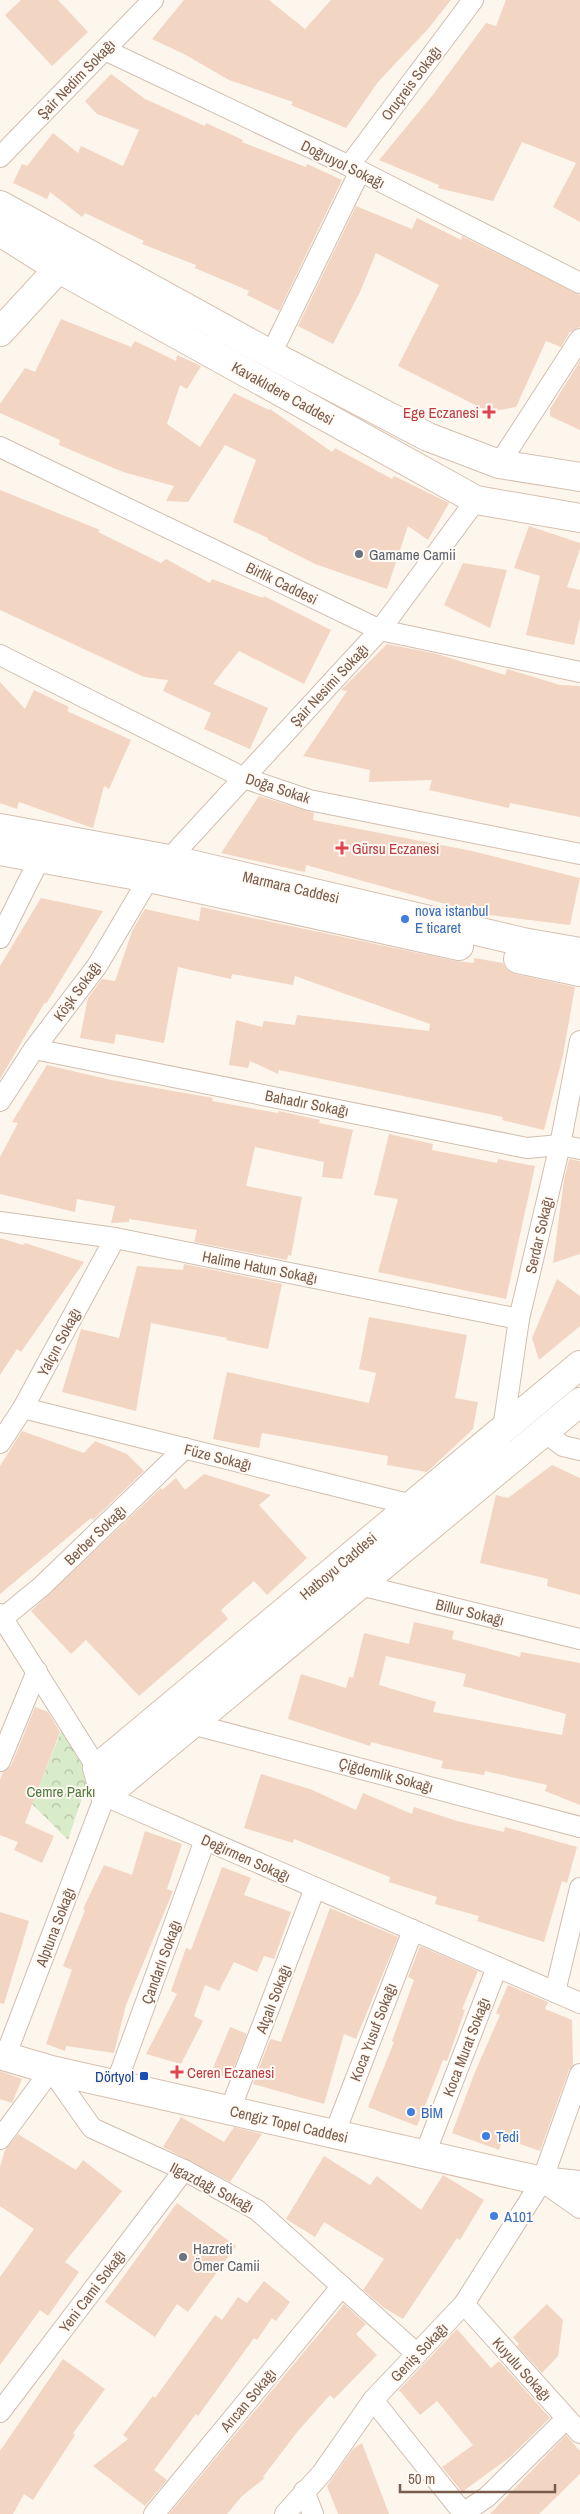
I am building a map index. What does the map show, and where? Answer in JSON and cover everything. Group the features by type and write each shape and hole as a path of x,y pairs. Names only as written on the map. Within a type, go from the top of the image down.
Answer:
{"street":[{"name":"Şair Nedim Sokağı","path":"0,158 153,0"},
{"name":"Oruçreis Sokağı","path":"271,354 354,169 473,0"},
{"name":"Doğruyol Sokağı","path":"105,50 354,169 580,283"},
{"name":"Kavaklıdere Caddesi","path":"0,205 271,354 428,437 499,464 580,477"},
{"name":"Kavaklıdere Caddesi","path":"0,232 59,269 476,500 580,518"},
{"path":"0,332 76,248"},
{"path":"476,500 580,339"},
{"name":"Birlik Caddesi","path":"0,447 380,630 580,672"},
{"name":"Şair Nesimi Sokağı","path":"169,859 380,630 476,500"},
{"name":"Doğa Sokak","path":"0,654 244,778 309,800 580,854"},
{"name":"Marmara Caddesi","path":"0,828 169,859 523,942 580,952"},
{"name":"Marmara Caddesi","path":"0,851 39,860 149,878 580,972"},
{"path":"149,878 169,859"},
{"path":"0,938 39,860"},
{"name":"Köşk Sokağı","path":"0,1101 34,1050 97,966 149,878"},
{"name":"Serdar Sokağı","path":"503,1429 519,1319 560,1145 580,1041"},
{"name":"Bahadır Sokağı","path":"34,1050 528,1148 560,1145 580,1149"},
{"name":"Halime Hatun Sokağı","path":"0,1222 115,1238 519,1319"},
{"name":"Yalçın Sokağı","path":"0,1443 23,1408 115,1238"},
{"name":"Hatboyu Caddesi","path":"97,1768 580,1365"},
{"name":"Hatboyu Caddesi","path":"105,1796 360,1585 553,1444 580,1402"},
{"name":"Füze Sokağı","path":"23,1408 412,1505"},
{"path":"503,1429 553,1444"},
{"name":"Berber Sokağı","path":"2,1616 42,1586 185,1448"},
{"name":"Billur Sokağı","path":"360,1585 580,1639"},
{"path":"2,1616 97,1768 105,1796"},
{"path":"0,1761 37,1671"},
{"path":"164,1712 192,1724"},
{"name":"Çiğdemlik Sokağı","path":"192,1724 580,1827"},
{"name":"Değirmen Sokağı","path":"105,1796 580,2003"},
{"name":"Alptuna Sokağı","path":"3,2056 105,1796"},
{"name":"Çandarlı Sokağı","path":"116,2084 205,1840"},
{"name":"Atçalı Sokağı","path":"230,2110 316,1888"},
{"path":"555,1992 580,1888"},
{"name":"Koca Yusuf Sokağı","path":"334,2134 412,1930"},
{"name":"Koca Murat Sokağı","path":"425,2154 497,1967"},
{"name":"Cengiz Topel Caddesi","path":"3,2056 51,2070 542,2181 580,2185"},
{"path":"0,2139 51,2070"},
{"name":"Ilgazdağı Sokağı","path":"51,2070 92,2128 184,2170 258,2210 417,2354"},
{"name":"Geniş Sokağı","path":"284,2514 322,2473 373,2400 464,2304 542,2181 580,2074"},
{"name":"Yeni Cami Sokağı","path":"0,2412 184,2170"},
{"path":"542,2181 580,2208"},
{"name":"Arıcan Sokağı","path":"154,2514 342,2286"},
{"name":"Kuyulu Sokağı","path":"464,2304 573,2426"},
{"path":"373,2400 464,2513 487,2497 573,2426"},
{"path":"304,2491 313,2514"}],"green space":[{"name":"Cemre Parkı","path":"62,1729 92,1768 68,1840 32,1804"}],"building":[{"path":"21,0 58,0 88,32 52,66 5,15"},
{"path":"184,0 269,0 305,29 331,0 451,0 427,30 378,82 346,128 291,105 293,102 229,80 184,54 152,39"},
{"path":"506,0 580,0 580,222 553,207 576,163 522,142 493,201 438,188 439,185 379,160 432,96 486,23 496,26"},
{"path":"111,74 145,99 205,126 206,123 243,140 242,142 306,167 307,164 342,180 279,311 247,295 249,291 195,268 196,265 142,244 144,241 85,213 82,217 50,192 47,199 13,183 22,164 27,166 53,133 78,153 81,146 123,166 139,130 97,114 85,101"},
{"path":"356,206 412,229 417,218 461,240 462,236 580,295 580,327 570,332 561,347 546,341 516,407 489,412 398,366 439,285 376,253 360,292 333,344 298,326"},
{"path":"61,319 131,347 135,341 176,361 177,355 201,366 187,389 180,385 167,424 200,447 234,393 270,409 332,452 335,448 392,479 394,476 449,503 428,540 408,526 387,589 315,564 268,540 268,538 233,522 256,460 225,445 188,502 166,501 174,486 123,472 59,445 60,440 0,413 0,404 25,368 35,372"},
{"path":"580,361 580,430 550,416 550,409"},
{"path":"0,490 100,530 98,532 161,563 166,559 210,583 212,579 263,598 264,596 331,630 304,684 239,651 213,684 268,708 250,749 204,729 211,713 163,691 168,680 144,677 0,610"},
{"path":"529,526 580,543 580,549 567,587 580,590 580,618 574,645 526,635 540,576 514,568"},
{"path":"463,563 507,570 490,628 444,605"},
{"path":"387,644 437,654 505,675 507,669 560,685 580,686 580,817 510,803 509,808 429,790 432,780 369,782 370,770 303,756 347,691 341,690"},
{"path":"0,682 25,709 34,690 69,707 67,711 131,740 109,789 104,786 93,828 19,802 17,809 0,803"},
{"path":"259,796 314,813 313,820 472,851 580,878 570,925 481,914 306,865 305,872 221,853"},
{"path":"41,898 103,911 46,1004 45,1002 0,1079 0,966"},
{"path":"201,907 456,961 474,963 474,958 503,963 507,970 515,974 575,987 563,1055 544,1130 502,1120 503,1117 279,1070 278,1074 250,1061 248,1068 229,1065 236,1020 262,1027 264,1021 295,1025 297,1015 429,1031 430,1024 295,976 293,985 232,974 231,979 178,967 164,1043 116,1034 114,1044 80,1038 88,998 102,979 115,981 133,929 145,909 199,921"},
{"path":"47,1065 111,1080 213,1098 212,1101 278,1113 279,1111 320,1120 319,1123 353,1130 342,1179 322,1177 324,1162 255,1147 246,1186 302,1197 291,1256 288,1255 287,1260 194,1242 197,1230 129,1219 129,1222 111,1223 115,1206 77,1199 75,1212 0,1194 0,1157 18,1123 12,1122"},
{"path":"389,1134 433,1144 432,1150 497,1163 498,1159 535,1166 506,1299 378,1272 398,1199 374,1195"},
{"path":"569,1159 580,1161 580,1254 553,1263 564,1180"},
{"path":"0,1238 23,1245 25,1243 84,1262 21,1352 17,1349 0,1375"},
{"path":"184,1264 282,1284 268,1349 226,1340 227,1338 151,1323 136,1411 62,1392 81,1329 119,1338 137,1266 183,1270"},
{"path":"557,1279 580,1296 580,1326 539,1360 532,1338"},
{"path":"369,1317 467,1335 455,1398 478,1402 473,1429 427,1472 387,1465 388,1456 262,1433 259,1448 213,1439 227,1372 369,1403 376,1373 359,1369"},
{"path":"22,1431 84,1453 95,1441 127,1454 144,1471 93,1520 91,1518 0,1594 0,1466"},
{"path":"552,1465 580,1478 580,1595 547,1586 548,1579 480,1563 496,1495 508,1498"},
{"path":"204,1474 271,1495 259,1505 307,1558 267,1595 254,1581 221,1610 228,1619 139,1696 86,1640 71,1654 31,1611 161,1488 162,1490 176,1478 185,1490"},
{"path":"414,1622 454,1631 452,1639 520,1657 521,1652 580,1663 580,1805 545,1791 547,1785 485,1771 484,1775 441,1768 443,1761 371,1742 370,1746 288,1719 301,1674 346,1688 349,1677 353,1678 364,1633 409,1644","holes":["386,1656 466,1674 463,1686 566,1714 562,1735 433,1712 436,1702 379,1685"]},
{"path":"35,1707 48,1712 60,1732 25,1823 54,1836 42,1863 14,1850 18,1842 0,1835 0,1780 3,1772 11,1766"},
{"path":"261,1774 310,1789 356,1810 363,1793 412,1814 414,1807 457,1821 504,1832 505,1827 577,1847 567,1883 562,1881 544,1942 477,1921 479,1916 435,1904 437,1897 389,1882 390,1877 294,1839 293,1843 244,1828"},
{"path":"145,1831 182,1844 167,1889 173,1891 126,2005 114,2053 66,2046 65,2051 46,2044 72,1970 63,1966 85,1910 83,1909 104,1865 132,1875"},
{"path":"222,1867 251,1878 244,1895 291,1912 274,1959 264,1956 257,1972 234,1962 219,1991 205,1985 194,2016 203,2021 181,2064 146,2054 177,1994 171,1991 186,1948 191,1950"},
{"path":"330,1908 398,1937 356,2039 344,2034 324,2104 253,2084 271,2039 281,2042"},
{"path":"0,1912 29,1921 4,2004 0,2003"},
{"path":"420,1946 478,1971 462,2009 465,2010 447,2061 443,2060 417,2126 368,2107 394,2042 392,2041 414,1980 408,1977"},
{"path":"508,1985 548,2002 545,2009 572,2020 573,2065 569,2070 540,2151 503,2138 499,2150 452,2133 475,2072 500,2015 496,2013"},
{"path":"230,2027 247,2034 230,2078 211,2073"},
{"path":"0,2071 22,2079 12,2103 0,2099"},
{"path":"181,2117 224,2142 234,2127 262,2134 230,2182 163,2147"},
{"path":"18,2134 76,2170 83,2160 122,2191 65,2262 79,2272 48,2316 40,2310 0,2365 0,2277 34,2229 0,2206 0,2167 5,2150"},
{"path":"324,2156 370,2185 377,2176 421,2210 443,2175 484,2200 460,2240 457,2238 403,2319 383,2307 363,2290 384,2259 324,2222 315,2237 286,2219"},
{"name":"Hazreti Ömer Camii","path":"177,2203 236,2246 188,2312 177,2304 155,2337 105,2302"},
{"path":"264,2281 290,2302 276,2321 272,2318 257,2340 254,2338 198,2416 196,2414 154,2470 167,2480 145,2506 93,2466 128,2439 123,2435 153,2396 155,2398 215,2315 222,2320 238,2297 247,2303"},
{"path":"344,2304 366,2324 356,2334 377,2355 334,2399 330,2395 298,2431 263,2477 265,2478 242,2496 227,2514 169,2514"},
{"path":"547,2304 563,2320 558,2356 542,2373 517,2346 519,2344 513,2337"},
{"path":"457,2329 491,2368 499,2361 550,2418 510,2457 462,2492 442,2467 473,2445 437,2401 420,2415 399,2390"},
{"path":"63,2359 105,2389 73,2433 75,2435 33,2500 24,2494 13,2514 0,2514 0,2451"},
{"path":"566,2435 580,2451 580,2474 539,2514 490,2514"},
{"path":"362,2443 389,2514 338,2514 327,2486 353,2449"}],"place":[{"name":"Ege Eczanesi","path":"489,412"},
{"name":"Gamame Camii","path":"359,554"},
{"name":"Gürsu Eczanesi","path":"342,848"},
{"name":"nova istanbul E ticaret","path":"405,919"},
{"name":"Ceren Eczanesi","path":"177,2072"},
{"name":"Dörtyol","path":"144,2076"},
{"name":"BİM","path":"411,2112"},
{"name":"Tedi","path":"486,2136"},
{"name":"A101","path":"494,2216"},
{"name":"Hazreti Ömer Camii","path":"183,2257"}]}
